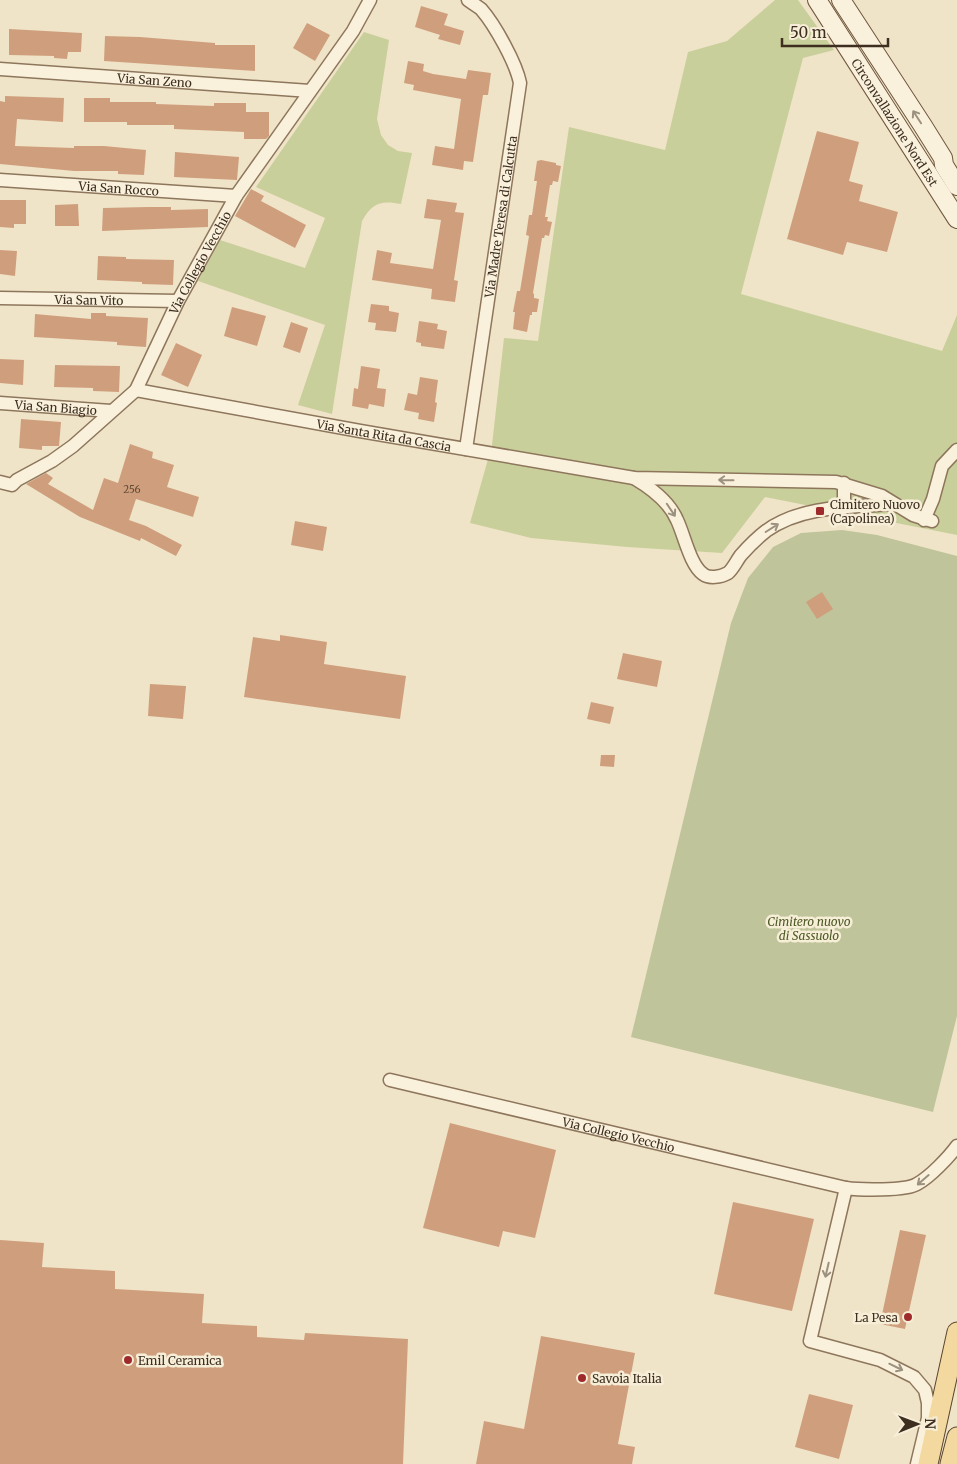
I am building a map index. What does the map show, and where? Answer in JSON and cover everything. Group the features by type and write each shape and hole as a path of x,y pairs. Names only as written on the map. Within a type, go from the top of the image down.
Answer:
{"main road":[{"name":"Circonvallazione Nord Est","path":"817,0 957,219"},
{"name":"Circonvallazione Nord Est","path":"841,0 950,162 944,165 957,186"},
{"path":"928,1464 957,1332"},
{"path":"950,1464 957,1437"}],"street":[{"name":"Via Collegio Vecchio","path":"0,482 12,485 17,480 52,461 73,446 136,390 178,300 236,196 353,31 370,0"},
{"name":"Via Madre Teresa di Calcutta","path":"466,449 520,83 518,73 491,23 480,8 468,0"},
{"name":"Via San Zeno","path":"0,69 310,91"},
{"name":"Via San Rocco","path":"0,180 236,196"},
{"name":"Via San Vito","path":"0,298 178,300"},
{"name":"Via Santa Rita da Cascia","path":"136,390 634,478 826,481 844,483 882,496 928,521 942,466 957,450"},
{"name":"Via San Biagio","path":"0,404 111,411"},
{"name":"Via Santa Rita da Cascia","path":"634,478 646,485 669,505 678,520 681,533 697,568 703,575 712,578 728,573 754,541 777,525 807,514 844,508 894,504"},
{"path":"844,483 844,508"},
{"name":"Via Collegio Vecchio","path":"390,1080 846,1188 870,1190 916,1186 950,1156 957,1146"},
{"path":"846,1188 810,1341 880,1360 914,1376 925,1390 928,1403 928,1418 918,1464"}],"green space":[{"path":"775,0 798,0 834,50 803,58 741,294 942,351 957,315 957,535 765,497 722,553 531,538 470,523 492,445 504,338 538,341 569,127 665,150 688,52 727,41"},
{"path":"364,32 389,40 377,119 381,135 388,145 398,151 412,153 401,204 388,202 378,204 370,210 362,221 332,414 298,405 325,325 198,281 220,240 305,268 325,218 256,187"},
{"name":"Cimitero nuovo di Sassuolo","path":"842,530 877,535 957,556 957,1016 933,1112 631,1037 731,623 748,578 773,547 801,533"}],"building":[{"path":"421,6 448,14 444,25 464,31 460,45 438,39 440,35 415,27"},
{"path":"307,23 330,35 315,61 293,48"},
{"path":"9,29 82,33 81,52 68,52 67,59 54,58 54,56 9,55"},
{"path":"105,36 215,43 215,45 255,45 255,71 104,61"},
{"path":"408,61 424,64 423,71 466,79 468,70 491,73 488,95 483,95 473,162 464,161 463,170 432,165 435,146 454,149 461,99 413,90 414,85 404,83"},
{"path":"5,96 64,98 63,122 17,119 15,146 74,148 74,146 104,146 146,150 144,175 118,174 118,171 74,171 0,164 0,101 5,102"},
{"path":"84,98 110,98 110,102 156,102 156,104 214,106 214,103 246,103 246,112 269,112 269,136 266,139 244,139 244,132 174,129 174,125 127,125 127,122 84,122"},
{"path":"817,131 859,142 849,181 863,185 859,201 898,212 887,252 847,242 843,255 787,239"},
{"path":"175,152 239,157 237,180 174,177"},
{"path":"541,160 561,166 558,182 553,181 552,185 550,185 545,217 548,217 547,221 552,222 549,236 545,235 542,238 533,293 534,298 539,299 537,312 532,312 532,315 530,315 527,332 513,329 515,312 513,312 517,291 520,291 529,236 526,235 529,215 532,215 537,181 534,181 537,161"},
{"path":"251,189 264,196 261,201 306,225 295,248 235,216"},
{"path":"427,199 457,203 455,212 464,213 454,280 458,281 455,302 431,299 432,289 372,280 377,250 392,253 390,263 433,269 441,220 424,218"},
{"path":"0,200 26,200 26,224 14,224 14,228 0,227"},
{"path":"78,204 79,226 55,226 55,205"},
{"path":"171,207 171,210 208,209 208,227 102,231 103,208"},
{"path":"0,250 17,251 15,276 0,274"},
{"path":"98,256 126,257 126,259 174,260 173,285 97,280"},
{"path":"371,304 389,306 389,311 399,313 396,332 375,330 376,323 368,322"},
{"path":"232,307 266,316 257,346 224,336"},
{"path":"91,313 106,313 106,316 148,318 146,347 117,345 117,342 34,337 35,314 91,319"},
{"path":"419,321 438,324 437,329 447,331 444,349 421,346 421,343 416,342"},
{"path":"291,322 308,328 300,353 283,347"},
{"path":"176,343 202,355 188,387 161,375"},
{"path":"0,359 24,360 23,385 0,383"},
{"path":"55,365 120,366 119,392 93,391 93,388 54,387"},
{"path":"361,366 380,369 377,388 386,389 384,407 369,404 368,409 352,406 354,388 358,389"},
{"path":"420,377 438,380 434,422 418,419 419,413 404,410 408,393 417,395"},
{"path":"21,419 61,422 59,446 42,446 42,450 19,448"},
{"path":"130,444 153,452 152,458 174,465 167,487 199,497 193,517 136,499 129,520 146,526 182,545 176,556 141,538 140,541 80,517 26,484 46,473 53,478 48,484 93,510 104,478 118,483"},
{"path":"295,521 327,527 323,551 291,545"},
{"path":"822,592 833,609 817,619 806,602"},
{"path":"280,635 327,642 324,664 406,676 400,719 244,697 253,637 280,641"},
{"path":"623,653 662,661 657,687 617,679"},
{"path":"150,684 186,686 183,719 148,716"},
{"path":"591,702 614,707 610,724 587,719"},
{"path":"601,755 615,755 614,767 600,766"},
{"path":"450,1123 556,1150 535,1238 503,1231 499,1247 423,1228"},
{"path":"733,1202 814,1219 792,1311 714,1294"},
{"path":"900,1230 926,1235 905,1329 880,1324"},
{"name":"Emil Ceramica","path":"0,1240 44,1243 42,1267 115,1271 115,1289 204,1294 202,1323 257,1326 257,1337 304,1340 305,1333 408,1339 403,1464 0,1464"},
{"name":"Savoia Italia","path":"541,1336 635,1353 618,1444 635,1447 632,1464 476,1464 484,1421 524,1429"},
{"path":"809,1394 853,1405 839,1459 795,1447"}],"place":[{"name":"Cimitero Nuovo (Capolinea)","path":"820,511"},
{"name":"La Pesa","path":"908,1317"},
{"name":"Emil Ceramica","path":"128,1360"},
{"name":"Savoia Italia","path":"582,1378"}]}
